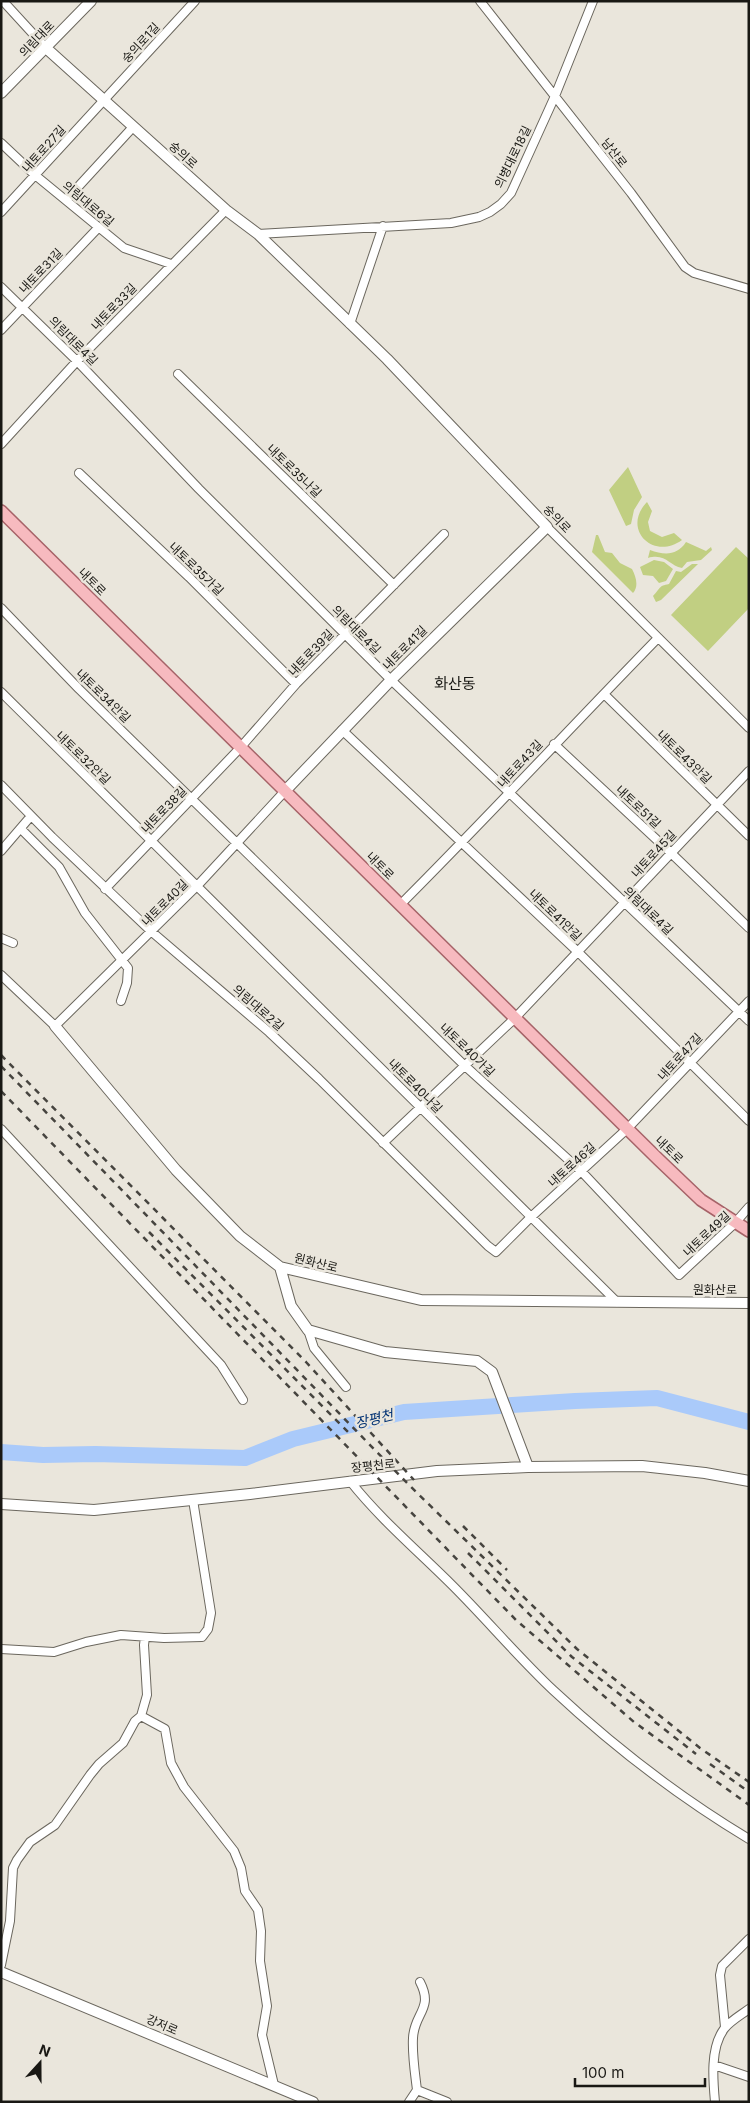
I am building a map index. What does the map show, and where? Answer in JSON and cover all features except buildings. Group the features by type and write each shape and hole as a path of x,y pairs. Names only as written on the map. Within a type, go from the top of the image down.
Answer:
{"main road":[{"name":"내토로","path":"1,511 701,1200 749,1231"}],"street":[{"name":"숭의로","path":"3,1 46,48 226,210 258,234 387,359 547,527 749,728"},
{"name":"의림대로","path":"1,93 91,1"},
{"name":"숭의로1길","path":"104,100 195,1"},
{"name":"남산로","path":"480,1 631,193 685,267 694,273 749,290"},
{"name":"의병대로18길","path":"258,234 451,223 479,217 501,204 511,192 555,96 593,1"},
{"name":"내토로27길","path":"1,212 104,100"},
{"path":"66,200 133,127"},
{"name":"의림대로6길","path":"1,143 98,228 124,248 171,264"},
{"name":"내토로33길","path":"1,444 77,361 226,210"},
{"path":"350,324 384,226"},
{"name":"내토로31길","path":"1,330 98,228"},
{"name":"의림대로4길","path":"1,287 77,361 199,489 391,680 749,1022"},
{"name":"내토로35나길","path":"178,374 394,585"},
{"name":"내토로35가길","path":"79,473 189,577 296,684"},
{"name":"내토로41길","path":"285,792 391,680 547,527"},
{"name":"내토로39길","path":"240,748 296,684 444,534"},
{"name":"내토로34안길","path":"1,608 79,689 238,842"},
{"name":"내토로43길","path":"400,905 463,842 554,744 658,639"},
{"name":"내토로32안길","path":"1,692 198,885"},
{"name":"내토로43안길","path":"604,694 749,836"},
{"name":"내토로41안길","path":"342,730 578,952 749,1121"},
{"name":"내토로51길","path":"554,744 749,928"},
{"name":"내토로38길","path":"105,889 240,748"},
{"name":"내토로45길","path":"384,1143 464,1064 515,1018 715,804 749,771"},
{"name":"의림대로2길","path":"1,785 105,889 152,932 269,1032 496,1252"},
{"name":"내토로40길","path":"55,1026 152,932 285,792"},
{"path":"1,851 31,816"},
{"path":"21,829 59,867 85,913 123,960 129,974 121,1002"},
{"name":"내토로40가길","path":"238,842 464,1064 582,1172 678,1275"},
{"name":"내토로40나길","path":"198,885 617,1302"},
{"path":"1,938 13,944"},
{"name":"원화산로","path":"1,975 55,1026 176,1170 240,1236 280,1267 421,1300 749,1303"},
{"name":"내토로47길","path":"628,1128 749,1001"},
{"name":"내토로46길","path":"496,1252 531,1217 628,1128"},
{"path":"1,1130 221,1365 243,1400"},
{"name":"내토로49길","path":"678,1275 735,1223 749,1207"},
{"path":"280,1267 291,1306 308,1330 314,1348 346,1387"},
{"path":"308,1330 385,1352 477,1362 492,1372 528,1467"},
{"name":"장평천로","path":"1,1504 94,1510 437,1471 528,1467 642,1466 705,1472 749,1481"},
{"path":"350,1481 372,1508 412,1549 454,1587 559,1695 601,1733 712,1818 749,1839"},
{"path":"1,1649 54,1652 86,1642 121,1635 197,1638 206,1634 210,1622 210,1602 194,1500"},
{"path":"1,1964 10,1921 13,1868 17,1860 30,1842 55,1825 90,1775 122,1743 135,1721 141,1716 147,1695 145,1637"},
{"path":"141,1716 165,1729 169,1755 176,1772 184,1787 234,1851 241,1868 246,1891 258,1910 262,1931 260,1961 267,2006 262,2035 274,2085"},
{"path":"725,2027 720,1974 722,1966 749,1939"},
{"name":"강저로","path":"1,1972 313,2102"},
{"path":"409,2102 417,2090 413,2038 415,2028 426,2002 426,1994 420,1982"},
{"path":"715,2102 714,2065 720,2037 725,2027 749,2010"},
{"path":"714,2065 749,2078"},
{"path":"417,2090 447,2102"}],"green space":[{"path":"628,467 642,497 634,510 631,524 626,526 609,490"},
{"path":"647,502 652,511 648,522 650,531 662,537 674,533 682,540 671,546 661,547 651,544 644,539 639,531 637,522 640,512"},
{"path":"596,535 598,535 605,552 612,553 620,563 632,569 636,581 633,593 592,552"},
{"path":"686,542 706,551 711,547 712,550 701,560 687,562 682,568 663,558 648,558 650,550 670,553 679,550"},
{"path":"736,547 749,559 749,608 708,651 671,615"},
{"path":"654,560 664,562 673,569 666,581 659,583 653,576 643,575 640,567"},
{"path":"692,564 698,564 661,600 656,602 653,596 660,588 669,584 676,571 681,572"}],"waterway":[{"name":"장평천","path":"1,1452 43,1455 95,1454 245,1458 293,1439 404,1412 575,1401 657,1398 749,1422"}],"railway":[{"path":"1,1055 306,1362 414,1480"},
{"path":"1,1066 408,1484 577,1649 700,1748 749,1782"},
{"path":"1,1091 516,1620 634,1722 749,1805"},
{"path":"149,1232 350,1434"},
{"path":"463,1526 507,1570"},
{"path":"468,1553 572,1657 696,1754"},
{"path":"710,1764 749,1792"}],"district":[{"name":"화산동","path":"455,684"}]}
